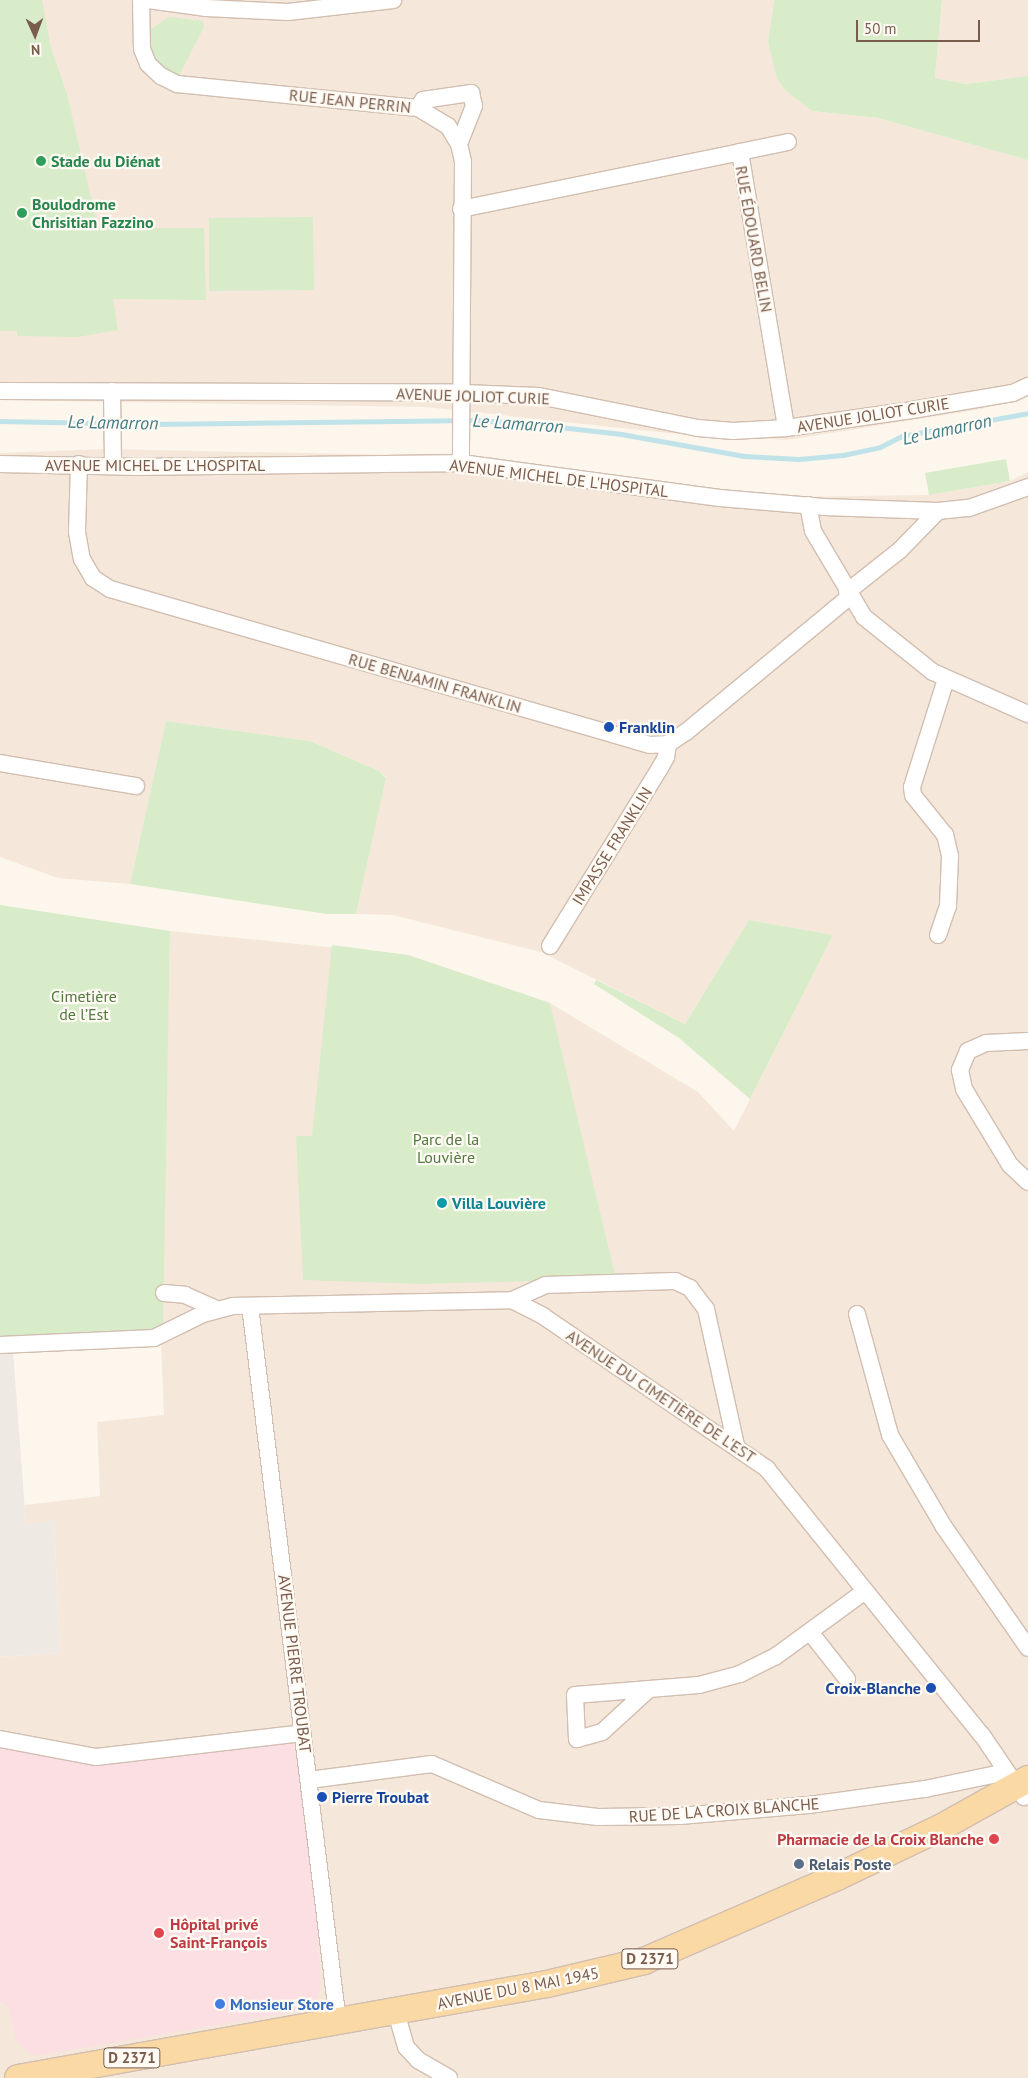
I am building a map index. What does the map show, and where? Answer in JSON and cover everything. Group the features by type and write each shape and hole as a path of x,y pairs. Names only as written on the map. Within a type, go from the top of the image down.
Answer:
{"main road":[{"name":"AVENUE DU 8 MAI 1945","path":"338,2022 547,1984 644,1961 940,1828 1016,1789"},
{"name":"D 2371","path":"18,2078 108,2070 338,2022"}],"street":[{"name":"RUE JEAN PERRIN","path":"141,0 142,49 148,64 161,76 177,84 418,108 448,126 459,144 463,162 461,209 461,463"},
{"path":"148,0 206,8 288,12 393,0"},
{"path":"418,108 423,100 471,94 474,106 459,144"},
{"path":"740,152 788,142"},
{"name":"RUE ÉDOUARD BELIN","path":"461,209 740,152 786,428"},
{"name":"AVENUE JOLIOT CURIE","path":"0,391 462,393 539,396 698,428 732,431 786,428 1013,393 1028,386"},
{"path":"112,392 113,465"},
{"name":"AVENUE MICHEL DE L'HOSPITAL","path":"0,464 461,463 623,487 808,505 938,511 969,508 1028,487"},
{"name":"RUE BENJAMIN FRANKLIN","path":"79,464 77,532 82,559 93,578 110,589 640,742 668,744"},
{"path":"808,505 813,531 848,594 864,617 946,680 1028,714"},
{"path":"668,744 899,551 938,511"},
{"path":"938,935 948,906 950,856 945,834 913,795 912,787 946,680"},
{"name":"IMPASSE FRANKLIN","path":"550,946 660,768 666,757 668,744"},
{"path":"0,763 136,786"},
{"path":"1028,1041 986,1043 968,1051 960,1070 964,1089 1010,1165 1028,1182"},
{"path":"512,1300 545,1284 676,1281 690,1288 706,1310 736,1446"},
{"path":"164,1294 185,1295 217,1309"},
{"name":"AVENUE DU CIMETIÈRE DE L'EST","path":"217,1309 250,1306 512,1300 544,1316 736,1446 766,1469 982,1735 1016,1789"},
{"name":"AVENUE PIERRE TROUBAT","path":"250,1306 338,2022"},
{"path":"0,1345 154,1338 217,1309"},
{"path":"857,1314 890,1435 944,1527 1028,1648"},
{"path":"648,1690 602,1732 577,1739 575,1695 699,1684 740,1674 776,1656 865,1591"},
{"path":"810,1632 847,1679"},
{"path":"0,1740 96,1757 303,1733"},
{"path":"982,1735 1016,1789"},
{"name":"RUE DE LA CROIX BLANCHE","path":"309,1780 432,1764 539,1810 607,1817 680,1816 810,1805 925,1789 1016,1789"},
{"path":"396,2012 406,2047 418,2060 449,2078"}],"shaded area":[{"path":"0,0 774,0 768,42 812,111 878,118 1028,160 1028,393 982,409 787,440 668,433 425,407 0,400"},
{"path":"942,0 1028,0 1028,76 966,84 935,78"},
{"path":"106,449 489,457 680,486 783,497 929,495 1010,481 1028,472 1028,2078 0,2078 0,1657 60,1653 54,1521 26,1526 25,1505 100,1496 97,1422 164,1415 161,1344 170,931 408,955 550,1003 698,1092 734,1131 833,935 749,920 685,1024 541,952 393,915 356,914 386,777 379,771 310,741 166,721 130,884 58,878 0,857 0,453"},
{"path":"13,1351 26,1525 54,1520 60,1653 0,1657 0,1352"},
{"name":"Hôpital privé Saint-François","path":"294,1741 314,1881 321,1985 312,2009 34,2056 16,2040 9,2007 0,2001 0,1745 100,1765"}],"green space":[{"name":"Stade du Diénat","path":"0,0 42,0 51,48 67,94 98,228 204,228 206,300 113,299 118,330 78,337 17,336 17,331 0,331"},
{"path":"774,0 942,0 935,78 966,84 1028,76 1028,160 878,118 812,111 785,90 777,78 768,42"},
{"path":"169,17 203,21 204,27 179,76 168,73 156,61 151,49 151,29"},
{"path":"313,217 314,290 209,291 209,218"},
{"path":"1006,459 1010,481 929,495 925,473"},
{"path":"166,721 310,741 379,771 386,778 356,914 327,914 130,884"},
{"name":"Cimetière de l’Est","path":"0,905 170,931 163,1329 0,1336"},
{"path":"749,920 833,935 750,1099 679,1038 594,984 596,980 685,1024"},
{"name":"Parc de la Louvière","path":"332,945 408,955 550,1003 616,1279 420,1284 303,1280 296,1136 312,1136"}],"waterway":[{"name":"Le Lamarron","path":"0,421 151,424 477,420 621,434 744,456 799,459 843,455 880,447 902,436 1028,413"}],"place":[{"name":"Stade du Diénat","path":"41,161"},
{"name":"Boulodrome Chrisitian Fazzino","path":"22,213"},
{"name":"Franklin","path":"609,727"},
{"name":"Villa Louvière","path":"442,1203"},
{"name":"Croix-Blanche","path":"931,1688"},
{"name":"Pierre Troubat","path":"322,1797"},
{"name":"Pharmacie de la Croix Blanche","path":"994,1839"},
{"name":"Relais Poste","path":"799,1864"},
{"name":"Hôpital privé Saint-François","path":"159,1933"},
{"name":"Monsieur Store","path":"220,2004"}]}
